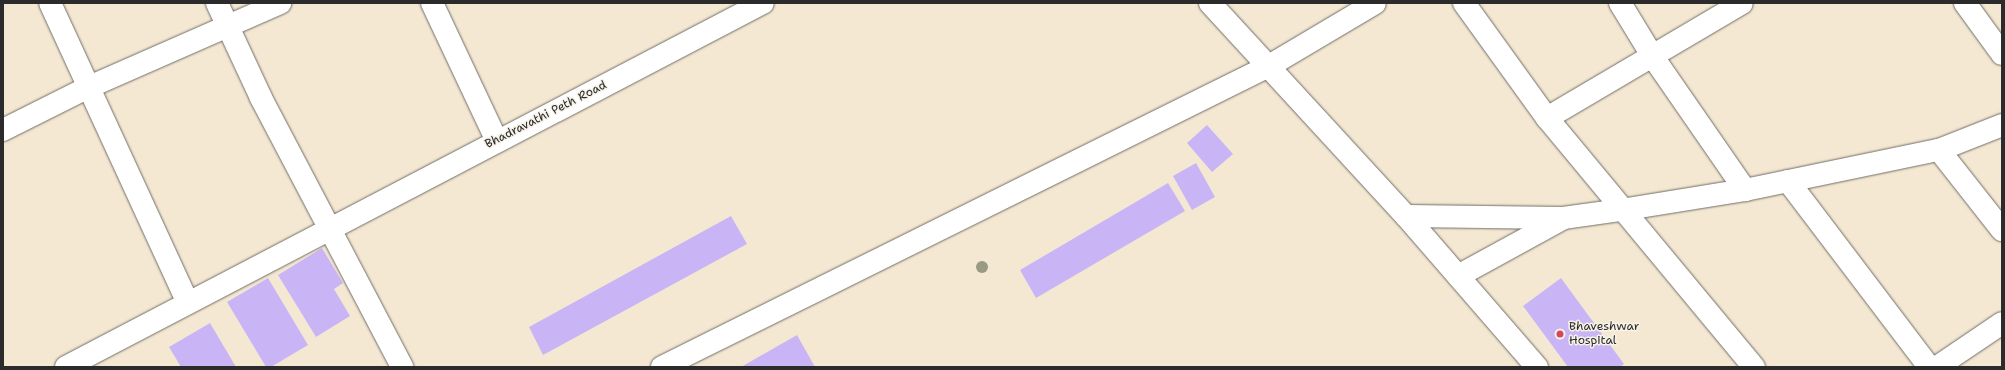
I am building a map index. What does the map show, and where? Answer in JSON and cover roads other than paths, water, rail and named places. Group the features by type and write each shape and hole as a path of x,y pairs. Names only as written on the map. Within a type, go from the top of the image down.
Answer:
{"street":[{"path":"50,3 188,303"},
{"path":"217,3 261,98 402,367"},
{"path":"3,130 89,87 280,3"},
{"path":"432,3 497,141"},
{"name":"Bhadravathi Peth Road","path":"66,367 763,3"},
{"path":"1210,3 1406,216 1537,367"},
{"path":"662,367 1269,66 1375,3"},
{"path":"1464,3 1547,118 1621,210 1754,367"},
{"path":"1620,3 1653,57 1745,190"},
{"path":"1547,118 1653,57 1742,3"},
{"path":"1965,3 2002,54"},
{"path":"1406,216 1563,218 1621,210 1745,190 1938,150 2002,125"},
{"path":"1938,150 2002,230"},
{"path":"1788,181 1929,367"},
{"path":"1458,276 1563,218"},
{"path":"1937,367 2002,322"}],"place":[{"name":"Bhaveshwar Hospital","path":"1560,334"}]}
